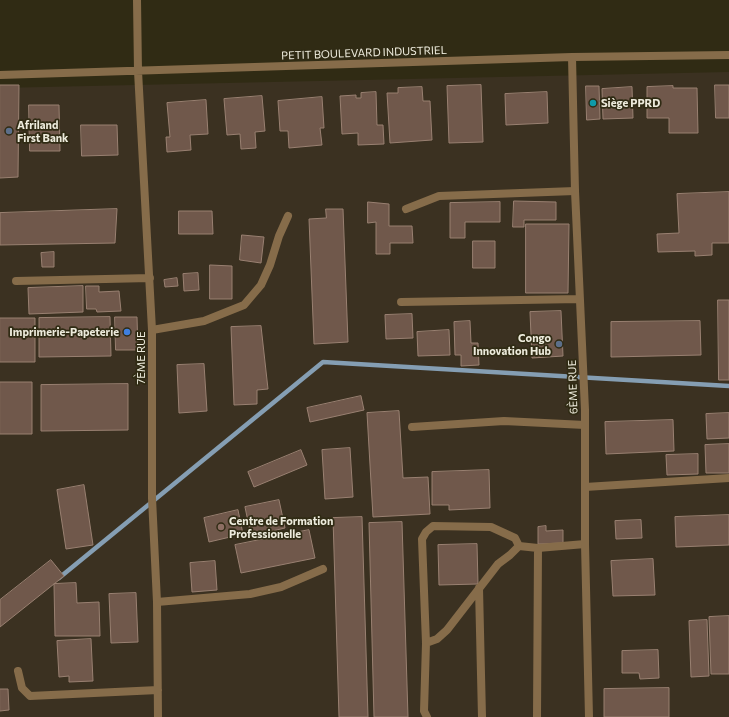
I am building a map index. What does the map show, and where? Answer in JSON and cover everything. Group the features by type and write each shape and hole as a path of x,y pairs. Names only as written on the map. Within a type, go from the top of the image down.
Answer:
{"street":[{"name":"7ÈME RUE","path":"137,0 138,71 152,330 152,498 157,602 158,717"},
{"name":"PETIT BOULEVARD INDUSTRIEL","path":"0,75 572,57 729,55"},
{"name":"6ÈME RUE","path":"572,57 575,191 585,410 585,544 589,717"},
{"path":"406,209 439,196 575,191"},
{"path":"152,330 204,321 244,305 261,285 288,216"},
{"path":"16,281 150,278"},
{"path":"401,302 580,299"},
{"path":"412,427 504,421 585,426"},
{"path":"585,488 729,478"},
{"path":"427,717 424,712 426,643 422,539 426,532 433,526 491,527 515,538 519,546"},
{"path":"519,546 538,548 585,544"},
{"path":"426,643 437,639 447,630 498,564 510,556 519,546"},
{"path":"537,717 538,548"},
{"path":"157,602 250,594 281,586 323,569"},
{"path":"479,588 482,717"},
{"path":"18,671 22,688 30,696 158,690"}],"shaded area":[{"path":"729,72 729,717 0,717 0,88"}],"building":[{"name":"Afriland First Bank","path":"0,85 19,85 18,177 0,178"},
{"path":"481,85 483,142 449,143 447,86"},
{"path":"715,85 729,85 729,118 716,118"},
{"name":"Siège PPRD","path":"586,86 599,86 600,119 587,120"},
{"path":"673,86 673,88 697,88 698,133 669,133 669,118 647,118 647,87"},
{"path":"422,87 423,101 430,101 432,140 390,143 387,93 398,93 398,88"},
{"path":"632,87 633,118 603,119 602,89"},
{"path":"376,92 377,125 383,125 384,144 358,145 358,133 342,134 340,96 356,95 356,98 361,98 361,93"},
{"path":"547,92 548,123 506,125 505,94"},
{"path":"262,96 265,131 255,132 256,148 241,149 240,134 227,135 224,99"},
{"path":"322,97 324,128 320,128 322,145 289,148 288,131 280,131 278,101"},
{"path":"206,100 208,134 190,135 191,150 167,152 166,137 170,137 167,103"},
{"path":"29,105 59,105 60,151 30,151"},
{"path":"81,125 117,125 118,155 82,156"},
{"path":"729,192 729,243 712,243 712,255 695,256 695,251 658,252 657,234 679,233 677,194"},
{"path":"514,201 556,202 556,220 524,220 524,227 513,227"},
{"path":"368,202 389,204 389,226 412,226 413,243 390,243 390,254 376,254 376,222 368,223"},
{"path":"500,202 500,222 465,222 465,238 450,238 450,203"},
{"path":"117,209 115,243 0,245 0,213"},
{"path":"326,209 343,209 348,342 314,344 309,219 326,218"},
{"path":"179,211 212,211 213,234 179,234"},
{"path":"526,224 569,224 568,293 526,293"},
{"path":"242,235 264,237 261,263 240,260"},
{"path":"473,241 495,241 495,268 473,268"},
{"path":"54,252 54,267 42,267 41,253"},
{"path":"210,265 232,266 232,299 210,299"},
{"path":"198,273 199,290 184,291 183,274"},
{"path":"177,278 178,286 165,287 164,280"},
{"path":"83,286 83,312 29,314 28,288"},
{"path":"86,286 99,286 99,292 119,291 121,311 97,312 96,309 87,309"},
{"path":"718,300 729,300 729,380 719,380"},
{"path":"561,311 563,356 532,358 530,312"},
{"path":"412,314 413,338 386,339 385,315"},
{"path":"110,317 111,356 39,357 39,318"},
{"path":"115,317 137,317 138,350 116,350"},
{"path":"0,318 35,318 35,362 0,362"},
{"path":"470,321 471,343 478,343 479,365 461,366 461,355 455,355 454,322"},
{"path":"700,321 701,355 611,357 611,322"},
{"path":"261,326 268,389 257,390 257,404 234,405 231,327"},
{"path":"449,330 450,355 418,356 417,332"},
{"path":"204,364 207,411 179,413 177,365"},
{"path":"0,382 32,382 32,434 0,434"},
{"path":"128,384 128,430 41,431 41,385"},
{"path":"361,396 364,410 310,422 307,408"},
{"path":"399,411 403,478 428,477 430,514 373,517 367,413"},
{"path":"729,413 729,438 707,439 706,414"},
{"path":"673,420 674,451 606,454 605,422"},
{"path":"729,444 729,473 706,473 705,445"},
{"path":"350,448 353,497 325,499 322,450"},
{"path":"301,450 307,465 254,487 248,472"},
{"path":"698,454 698,474 667,475 666,455"},
{"path":"489,470 490,508 449,510 449,505 432,505 432,472"},
{"path":"84,485 93,545 66,549 57,490"},
{"path":"279,500 285,528 251,536 245,507"},
{"path":"238,510 243,534 209,542 204,518"},
{"path":"729,515 729,545 676,547 675,517"},
{"path":"362,517 368,717 339,717 333,518"},
{"path":"641,520 642,538 616,539 615,521"},
{"path":"402,522 408,717 374,717 369,523"},
{"path":"546,526 546,531 563,530 563,543 538,544 538,527"},
{"path":"309,530 315,558 241,573 235,545"},
{"path":"477,544 478,584 439,585 438,545"},
{"path":"653,559 655,595 613,596 611,561"},
{"path":"51,560 64,576 0,627 0,600"},
{"path":"215,561 217,590 192,592 190,563"},
{"path":"76,583 77,603 99,602 100,636 55,636 54,584"},
{"path":"136,593 138,642 111,643 109,594"},
{"path":"729,616 729,674 711,674 709,617"},
{"path":"707,620 709,676 691,677 689,621"},
{"path":"91,639 93,681 69,682 69,676 59,677 57,641"},
{"path":"658,650 659,678 640,679 639,673 622,673 622,651"},
{"path":"669,688 669,717 604,717 604,689"},
{"path":"0,689 8,689 9,710 0,711"}],"waterway":[{"path":"59,578 323,362 729,386"}],"place":[{"name":"Siège PPRD","path":"593,103"},
{"name":"Afriland First Bank","path":"9,131"},
{"name":"Imprimerie-Papeterie","path":"127,332"},
{"name":"Congo Innovation Hub","path":"559,344"},
{"name":"Centre de Formation Professionelle","path":"221,527"}]}
